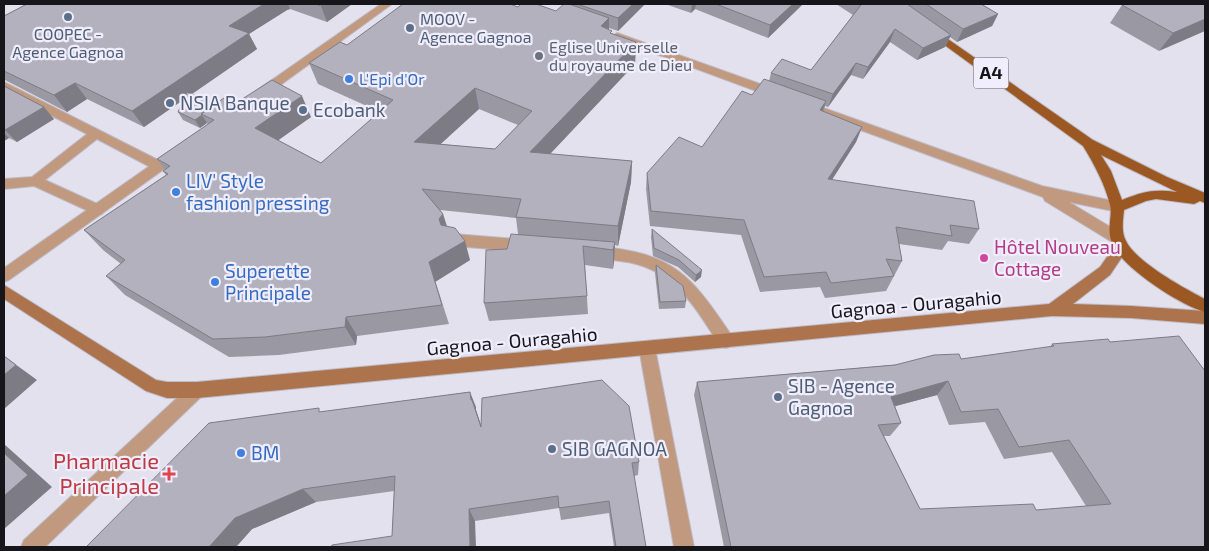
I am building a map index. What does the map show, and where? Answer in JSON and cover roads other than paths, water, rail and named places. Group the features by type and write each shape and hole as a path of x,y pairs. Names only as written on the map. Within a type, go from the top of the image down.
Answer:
{"main road":[{"name":"A4","path":"926,26 1088,143 1205,199"},
{"name":"A4","path":"1088,143 1104,171 1118,207"},
{"path":"1205,199 1156,194 1144,196 1118,207 1115,223 1119,243 1140,265 1205,306"},
{"name":"Gagnoa - Ouragahio","path":"1052,310 1105,271 1119,243"},
{"name":"Gagnoa - Ouragahio","path":"4,291 152,386 167,390 197,390 1052,310 1131,312 1205,318"}],"street":[{"path":"249,102 387,4"},
{"path":"603,31 1040,191 1118,207"},
{"path":"4,86 159,166"},
{"path":"35,181 96,134"},
{"path":"4,276 184,148"},
{"path":"4,184 35,181 97,210"},
{"path":"1040,191 1119,243"},
{"path":"454,240 539,247"},
{"path":"577,250 624,254 655,264 672,273 688,287 726,341"},
{"path":"647,348 684,547"},
{"path":"31,547 197,390"}],"place":[{"name":"COOPEC - Agence Gagnoa","path":"68,17"},
{"name":"MOOV - Agence Gagnoa","path":"410,28"},
{"name":"Eglise Universelle du royaume de Dieu","path":"539,56"},
{"name":"L'Epi d'Or","path":"349,79"},
{"name":"NSIA Banque","path":"170,103"},
{"name":"Ecobank","path":"303,110"},
{"name":"LIV' Style fashion pressing","path":"176,192"},
{"name":"Hôtel Nouveau Cottage","path":"984,258"},
{"name":"Superette Principale","path":"215,282"},
{"name":"SIB - Agence Gagnoa","path":"778,397"},
{"name":"SIB GAGNOA","path":"552,449"},
{"name":"BM","path":"241,453"},
{"name":"Pharmacie Principale","path":"169,474"}]}
